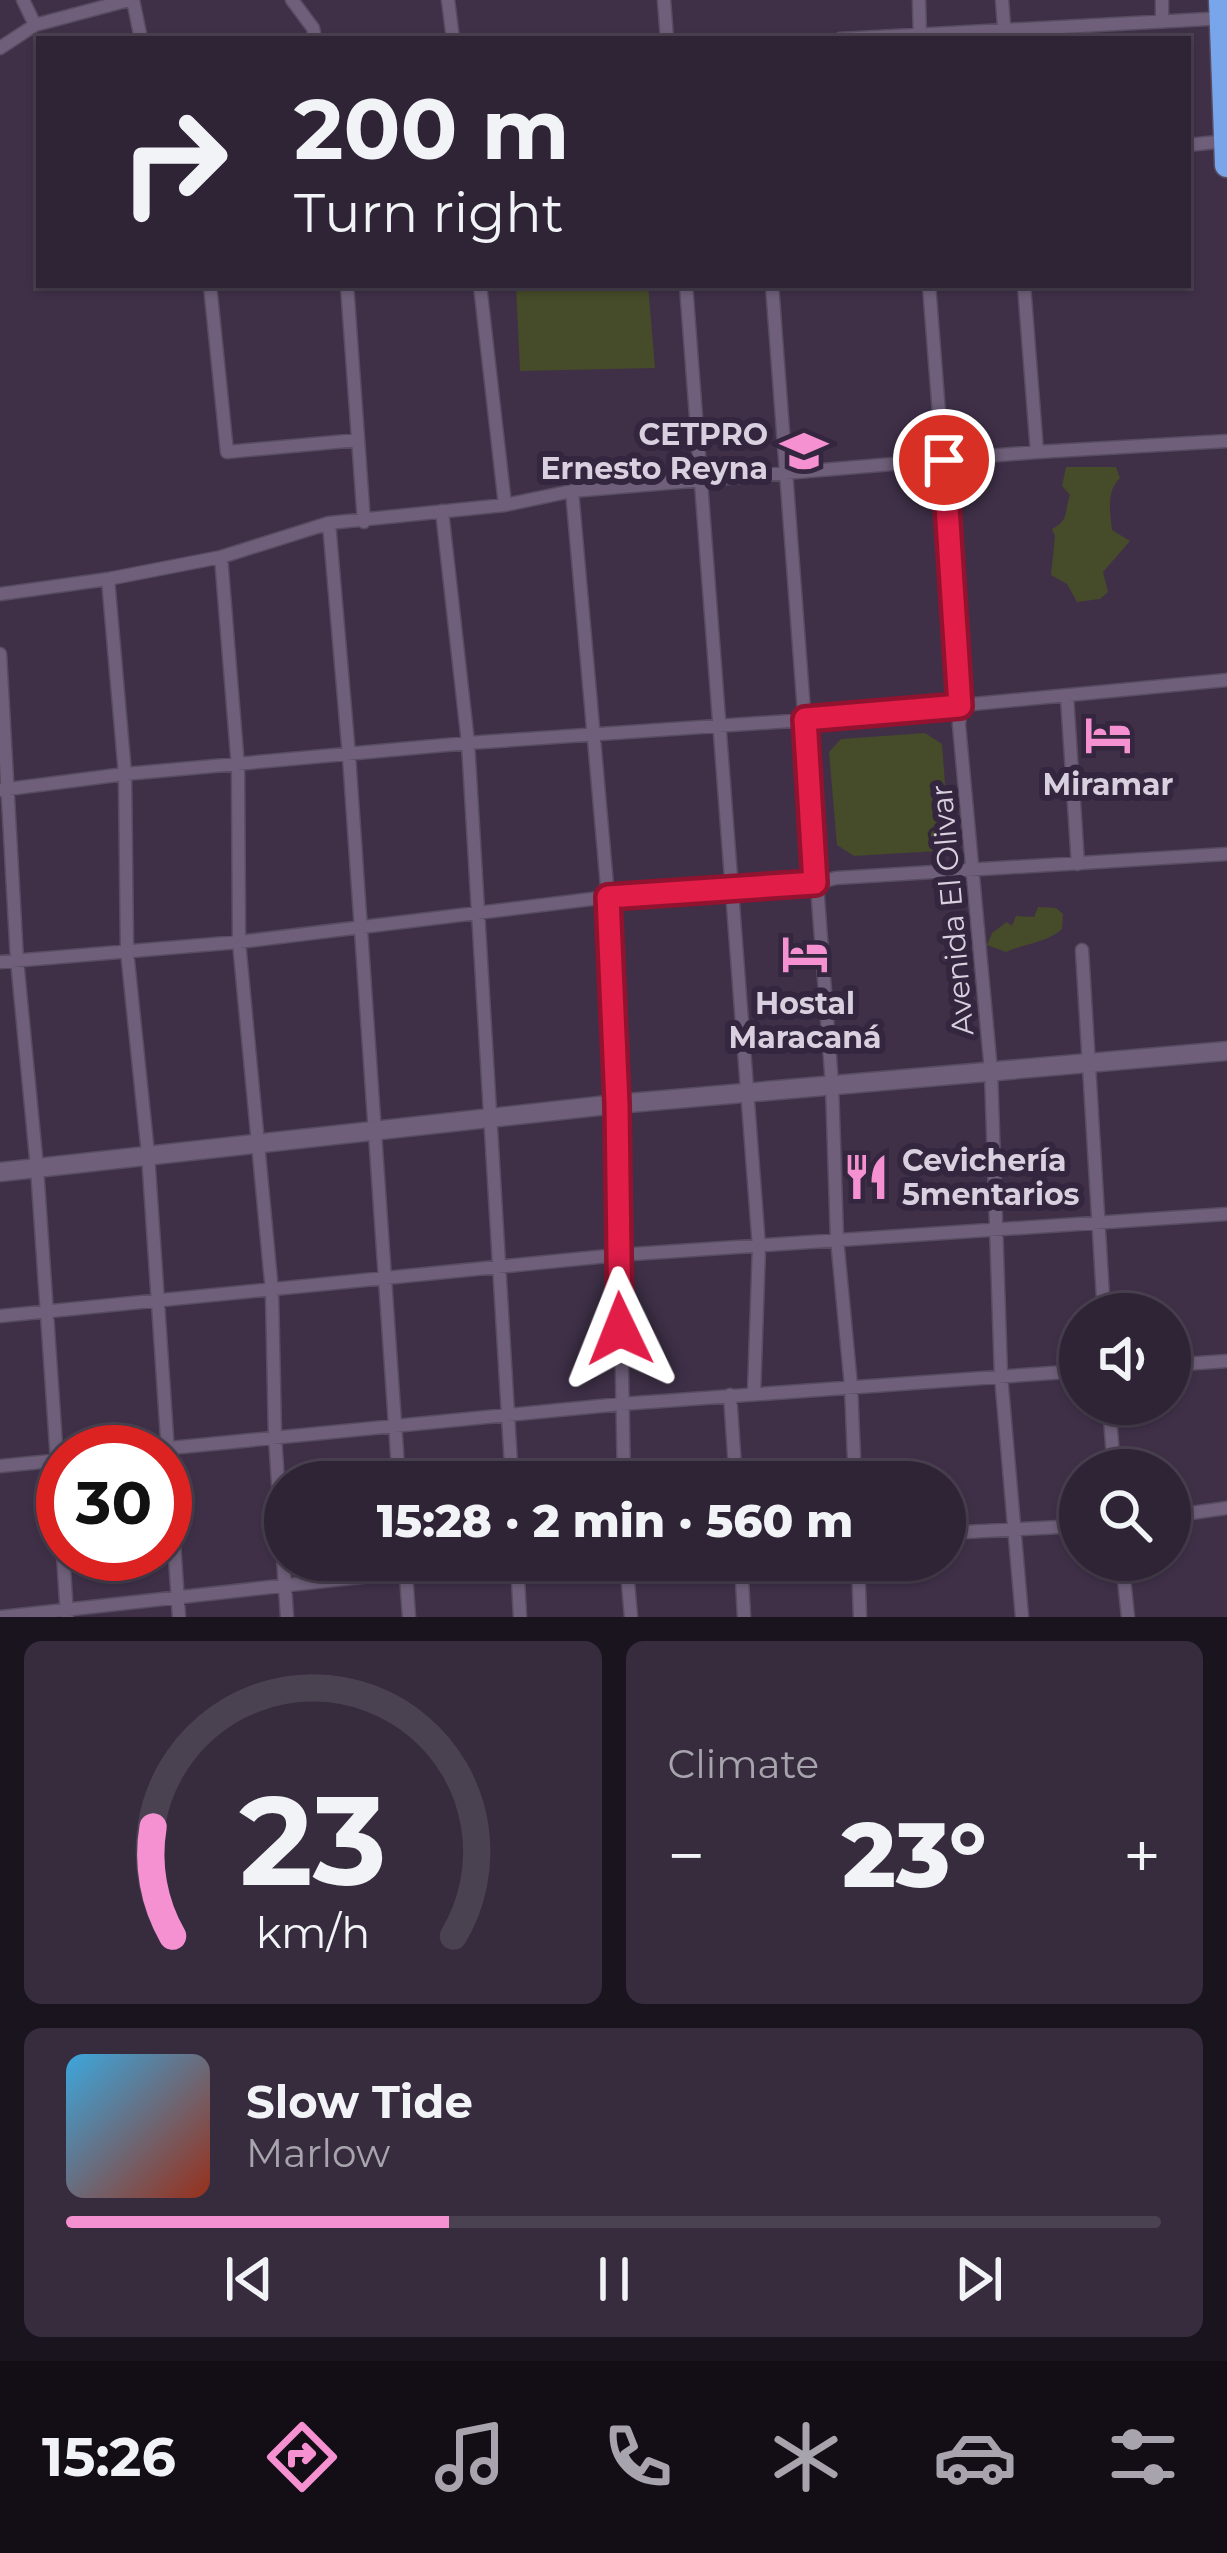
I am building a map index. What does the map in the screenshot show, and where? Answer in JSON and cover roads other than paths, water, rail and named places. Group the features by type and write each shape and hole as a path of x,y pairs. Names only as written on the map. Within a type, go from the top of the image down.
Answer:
{"highway":[{"path":"1223,12 1227,166"}],"street":[{"path":"23,0 35,25"},
{"path":"0,48 35,25 131,0 140,36"},
{"path":"292,0 314,28 315,36"},
{"path":"448,0 453,36"},
{"path":"664,0 668,36"},
{"path":"919,0 920,36"},
{"path":"1002,0 1004,34"},
{"path":"1162,0 1162,21"},
{"path":"948,36 1162,21 1223,12"},
{"path":"1191,145 1227,141"},
{"path":"210,288 227,452 358,440"},
{"path":"347,288 364,522"},
{"path":"480,288 505,506"},
{"path":"686,288 759,1247 754,1393"},
{"path":"772,288 832,1085 837,1239 854,1461"},
{"name":"Avenida El Olivar","path":"929,288 991,1071 1000,1376 1022,1617"},
{"path":"1024,288 1036,452"},
{"path":"0,593 221,557 329,524 505,506 572,491 1036,452 1227,442"},
{"path":"572,491 608,897 623,1461"},
{"path":"442,511 468,743 511,1461"},
{"path":"329,524 350,756 397,1461"},
{"path":"221,557 238,767 239,942 272,1292 286,1617"},
{"path":"108,579 125,774 127,951 148,1154 167,1425"},
{"path":"0,654 17,960 57,1425"},
{"path":"5,790 125,774 468,743 721,726 1227,680"},
{"path":"1066,697 1078,864"},
{"path":"0,962 239,942 608,897 1227,854"},
{"path":"1082,950 1103,1293"},
{"path":"0,1172 617,1104 1227,1051"},
{"path":"0,1316 617,1255 1227,1214"},
{"path":"1191,1364 1227,1361"},
{"path":"192,1445 621,1404 1059,1372"},
{"path":"730,1395 735,1461"},
{"path":"0,1466 36,1463"},
{"path":"1191,1513 1227,1508"},
{"path":"966,1532 1059,1528"},
{"path":"65,1581 67,1614"},
{"path":"177,1581 179,1617"},
{"path":"1,1617 67,1614 314,1581"},
{"path":"407,1581 409,1617"},
{"path":"518,1581 520,1617"},
{"path":"628,1581 631,1617"},
{"path":"742,1581 744,1617"},
{"path":"859,1581 860,1617"},
{"path":"1124,1581 1128,1617"}],"place":[{"name":"CETPRO Ernesto Reyna","path":"804,451"},
{"name":"Miramar","path":"1108,735"},
{"name":"Hostal Maracaná","path":"805,954"},
{"name":"Cevichería 5mentarios","path":"866,1177"}]}
